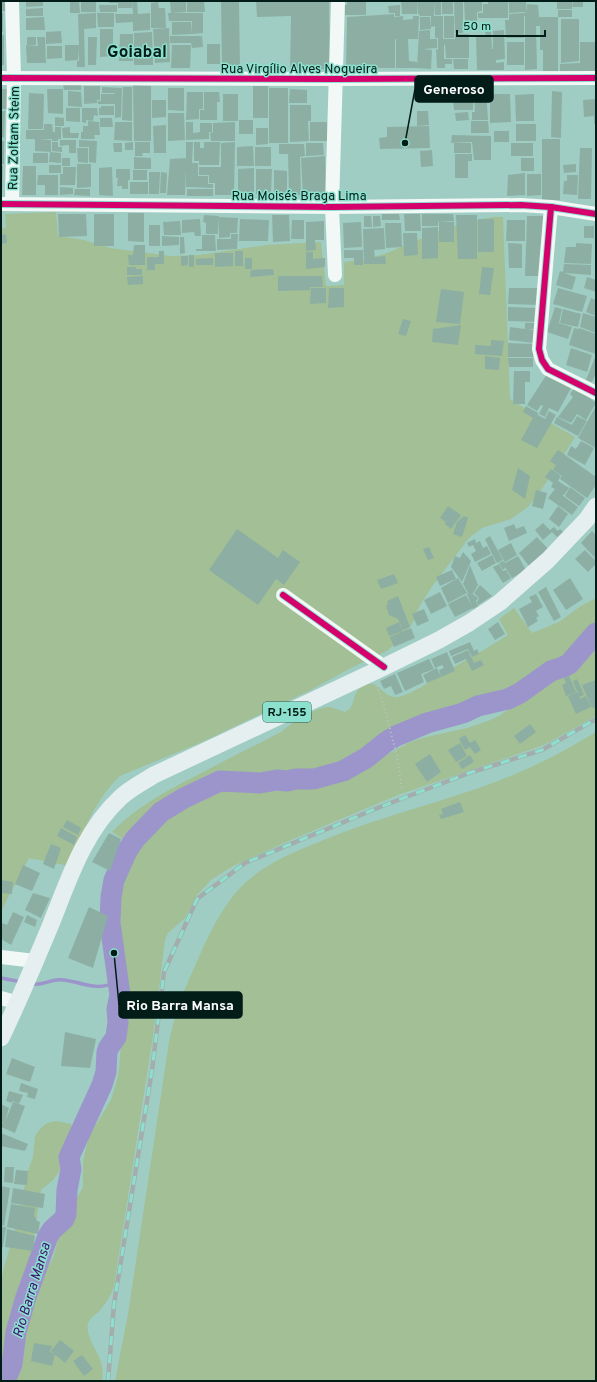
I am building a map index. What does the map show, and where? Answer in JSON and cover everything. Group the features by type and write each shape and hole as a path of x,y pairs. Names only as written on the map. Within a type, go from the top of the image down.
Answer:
{"main road":[{"name":"RJ-155","path":"1,1038 20,999 79,855 95,827 122,796 136,785 154,775 463,627 498,603 548,560 587,519 596,506"}],"street":[{"name":"Rua Zoltam Steim","path":"7,204 7,78 12,1"},
{"path":"335,275 332,207 338,1"},
{"name":"Rua Virgílio Alves Nogueira","path":"7,78 596,78"},
{"name":"Rua Moisés Braga Lima","path":"7,204 332,207 521,205 551,207 596,214"},
{"path":"551,207 540,353 542,360 548,369 596,393"},
{"path":"283,595 378,669"},
{"path":"1,957 35,963"},
{"path":"1,998 20,999"}],"path":[{"path":"378,669 384,706 397,756 402,790"}],"green space":[{"path":"56,212 58,236 84,240 110,248 170,256 199,255 267,245 321,242 326,286 344,285 344,262 368,259 387,253 446,228 492,217 503,217 510,399 575,437 542,489 528,507 511,519 482,528 469,538 433,585 420,605 412,624 400,639 387,651 351,668 309,691 202,742 120,776 96,807 84,830 69,866 29,858 1,911 1,229 6,227 5,214"},
{"path":"596,598 596,629 586,636 569,659 545,666 510,687 491,695 395,728 381,736 342,765 333,768 280,774 240,775 212,778 200,782 166,801 148,814 129,839 112,869 123,839 112,832 133,813 169,790 281,732 311,712 324,707 329,707 345,712 352,706 357,691 366,685 374,685 393,697 398,697 415,691 508,635 499,619 514,608 532,633 559,622 581,606"},
{"path":"596,638 596,716 544,745 398,795 233,866 211,880 197,895 185,918 168,933 165,940 153,1036 114,1286 106,1303 90,1319 88,1324 88,1333 102,1365 102,1381 13,1381 19,1365 24,1322 30,1298 53,1258 59,1236 70,1218 71,1208 83,1187 83,1161 89,1136 111,1100 117,1080 123,1016 120,893 124,867 133,854 144,840 170,815 209,791 233,788 278,791 322,785 343,778 371,760 388,754 410,742 467,728 499,716 535,691 572,671 583,657 589,645"},
{"path":"596,732 596,1381 115,1381 128,1314 172,1027 181,1000 202,949 227,904 241,886 261,870 284,857 358,827 509,777 554,756"},
{"path":"56,1121 71,1124 73,1128 73,1135 66,1147 59,1172 53,1180 41,1190 31,1254 25,1278 18,1292 17,1313 7,1335 6,1353 1,1372 1,1282 4,1267 13,1237 28,1171 33,1157 35,1136 47,1123"}],"building":[{"path":"1,1 6,1 6,11 1,11"},
{"path":"26,1 43,1 43,6 26,7"},
{"path":"70,1 79,1 80,13 70,13"},
{"path":"81,1 96,1 96,12 81,12"},
{"path":"109,1 132,1 132,8 118,8 118,3 109,3"},
{"path":"132,1 137,1 138,14 150,13 150,30 133,31 133,22 116,23 115,14 133,14"},
{"path":"170,1 186,1 186,12 171,13"},
{"path":"187,1 204,1 205,12 187,12"},
{"path":"221,1 239,1 240,68 222,68"},
{"path":"256,1 329,1 330,69 290,70 291,16 257,17"},
{"path":"347,1 366,1 366,15 345,15 344,5 347,5"},
{"path":"401,1 417,1 417,14 402,14"},
{"path":"417,1 434,1 434,16 443,16 443,39 455,39 455,34 469,34 469,58 446,58 445,44 444,59 452,59 452,64 445,64 445,68 437,68 436,49 438,50 438,38 435,38 435,26 431,27 431,16 420,16 418,14"},
{"path":"442,1 453,1 453,14 442,14"},
{"path":"454,1 463,1 463,33 455,33"},
{"path":"482,1 482,11 477,12 477,21 465,21 464,2"},
{"path":"488,1 508,1 508,18 478,18 478,13 483,13 483,4 488,4"},
{"path":"509,1 526,1 526,13 527,4 538,5 539,17 558,17 558,71 543,71 543,50 540,50 540,26 536,26 537,69 525,70 525,16 524,38 506,38 505,20 509,20 509,14 525,12 509,13"},
{"path":"557,1 572,1 572,9 557,9"},
{"path":"573,1 583,1 583,7 572,7"},
{"path":"158,2 159,8 165,8 166,28 151,28 151,3"},
{"path":"434,2 441,2 441,15 435,15"},
{"path":"99,5 117,5 117,12 100,12"},
{"path":"400,5 400,16 395,16 395,13 389,13 388,6"},
{"path":"43,8 43,16 26,16 26,9"},
{"path":"558,10 572,10 572,17 558,17"},
{"path":"1,13 3,13 3,32 1,32"},
{"path":"96,13 96,28 84,29 85,67 77,67 77,61 79,61 79,49 78,60 65,61 65,45 79,45 78,14"},
{"path":"97,13 114,13 114,27 98,27"},
{"path":"168,13 203,13 203,33 192,34 192,21 169,21"},
{"path":"394,14 394,17 403,16 403,20 413,19 413,16 419,16 418,39 408,39 409,61 417,62 417,68 396,68 395,39 395,68 346,68 347,17"},
{"path":"444,16 454,16 454,38 444,38"},
{"path":"44,17 45,30 26,30 26,18"},
{"path":"420,17 430,17 431,29 420,30"},
{"path":"561,19 579,19 579,61 561,63"},
{"path":"172,22 191,22 192,34 172,35"},
{"path":"169,28 170,62 155,63 153,29"},
{"path":"100,29 113,29 113,56 100,57"},
{"path":"430,30 430,39 437,39 437,48 423,49 432,50 431,69 417,68 419,31"},
{"path":"504,30 505,59 496,60 496,63 504,62 504,70 477,70 476,35 486,35 485,32 491,31 493,49 493,31"},
{"path":"61,31 62,43 46,44 46,32"},
{"path":"152,32 153,65 134,65 134,33"},
{"path":"120,34 133,34 133,61 119,61"},
{"path":"1,35 4,35 4,65 1,65"},
{"path":"170,36 202,36 203,47 192,48 191,43 170,43"},
{"path":"27,37 36,37 36,45 27,45"},
{"path":"37,37 45,37 46,63 27,63 26,45 38,46"},
{"path":"88,37 97,37 96,65 88,65"},
{"path":"507,42 524,42 524,65 507,65"},
{"path":"580,42 595,42 595,71 560,72 560,64 580,63"},
{"path":"207,44 220,44 220,64 207,64"},
{"path":"172,45 191,45 190,68 171,68"},
{"path":"47,46 62,46 62,58 47,59"},
{"path":"453,59 468,59 468,69 454,69"},
{"path":"63,84 81,85 81,90 64,90"},
{"path":"133,85 151,86 151,141 134,141"},
{"path":"84,86 100,86 100,100 97,100 97,103 84,104"},
{"path":"253,86 268,86 268,118 253,118"},
{"path":"102,87 122,88 121,117 115,118 115,104 98,104 98,101 101,101 101,94 115,94 102,93"},
{"path":"123,87 132,87 132,121 122,120"},
{"path":"168,88 184,88 184,111 168,110"},
{"path":"269,88 288,88 288,143 269,143"},
{"path":"1,89 8,89 8,109 1,109"},
{"path":"47,89 63,89 63,114 48,113"},
{"path":"290,89 307,90 307,103 289,103"},
{"path":"470,89 486,89 488,120 472,120 472,112 475,112 474,98 471,98"},
{"path":"68,91 81,92 82,107 68,106"},
{"path":"552,91 562,92 561,138 551,137"},
{"path":"187,92 203,92 203,109 199,109 199,119 186,120"},
{"path":"204,92 219,92 220,102 217,102 217,120 200,120 200,110 204,110"},
{"path":"29,93 44,94 43,129 28,129"},
{"path":"223,94 238,94 238,121 223,121"},
{"path":"490,94 510,94 511,122 490,123"},
{"path":"534,94 534,121 516,121 515,95"},
{"path":"473,99 473,110 454,110 453,100"},
{"path":"596,99 596,124 594,124 594,116 584,117 583,100"},
{"path":"152,100 166,100 166,117 152,118"},
{"path":"290,105 311,105 311,121 308,121 309,141 290,142"},
{"path":"101,106 114,106 114,115 99,115 99,108 101,108"},
{"path":"66,108 80,108 80,122 66,121"},
{"path":"82,108 97,108 98,116 94,115 93,121 86,120 86,123 82,122"},
{"path":"1,111 5,111 4,137 1,138"},
{"path":"417,111 428,111 429,125 417,126"},
{"path":"468,112 469,120 456,121 455,113"},
{"path":"168,113 184,113 185,140 168,141"},
{"path":"55,117 64,118 64,126 55,126"},
{"path":"100,118 112,118 113,127 100,127"},
{"path":"239,120 253,120 253,134 239,134"},
{"path":"88,121 99,122 100,135 94,135 95,139 81,139 83,126 88,126"},
{"path":"471,121 488,121 489,133 471,133"},
{"path":"115,122 132,122 132,141 114,140"},
{"path":"186,122 193,122 193,133 200,132 200,123 212,123 212,132 209,132 209,139 186,140"},
{"path":"235,122 235,141 211,141 210,133 213,132 213,123"},
{"path":"310,122 327,122 327,141 310,141"},
{"path":"44,124 52,124 53,132 55,132 55,127 61,127 61,139 58,139 58,141 52,141 52,139 39,139 51,140 51,152 35,151 35,139 26,139 26,130 44,130"},
{"path":"516,124 536,124 536,141 516,141"},
{"path":"166,125 166,153 154,153 153,126"},
{"path":"429,126 430,148 380,149 379,138 387,137 387,127"},
{"path":"70,127 70,133 79,133 78,138 63,138 62,128"},
{"path":"256,128 268,128 268,144 256,145"},
{"path":"494,131 509,131 509,142 494,142"},
{"path":"452,135 491,136 491,160 474,160 472,142 451,143"},
{"path":"542,139 560,139 560,200 542,200"},
{"path":"60,140 76,140 76,153 69,153 69,145 60,146"},
{"path":"79,140 97,141 96,163 89,162 89,147 79,147"},
{"path":"1,141 4,141 4,164 1,164"},
{"path":"52,142 58,142 58,147 62,147 62,152 52,151"},
{"path":"133,142 133,150 125,150 125,143"},
{"path":"135,142 150,142 150,153 142,153 143,156 135,156"},
{"path":"186,142 193,142 192,163 198,163 198,176 208,176 208,184 213,184 213,188 186,187 186,168 185,195 167,195 170,159 186,158"},
{"path":"194,142 200,142 200,148 204,148 204,142 220,142 219,165 199,165 199,161 194,161"},
{"path":"235,142 234,195 215,195 215,183 209,183 209,175 199,175 199,167 221,167 221,143"},
{"path":"113,143 122,143 122,152 114,152"},
{"path":"306,143 323,143 324,155 306,156"},
{"path":"454,143 471,143 471,153 454,153"},
{"path":"511,143 533,143 533,156 511,156"},
{"path":"279,144 304,144 305,156 300,157 301,195 289,195 288,154 279,154"},
{"path":"253,146 254,166 237,166 237,147"},
{"path":"255,147 271,147 271,166 255,166"},
{"path":"77,148 88,148 88,163 78,162"},
{"path":"580,148 592,148 591,199 578,199"},
{"path":"432,150 433,166 421,167 420,151"},
{"path":"50,152 61,153 61,163 49,162"},
{"path":"33,153 48,153 48,163 33,163"},
{"path":"455,154 472,154 472,161 468,161 468,178 455,178"},
{"path":"325,156 326,197 303,196 301,158"},
{"path":"134,157 151,158 151,169 134,169"},
{"path":"62,158 70,158 70,166 62,166"},
{"path":"521,158 534,158 534,171 521,171"},
{"path":"77,164 91,164 91,187 77,188"},
{"path":"576,164 576,172 564,173 563,165"},
{"path":"49,165 61,165 61,173 49,173"},
{"path":"1,166 3,166 2,193 1,193"},
{"path":"23,166 36,166 36,195 22,195"},
{"path":"63,167 76,167 75,185 60,185 60,174 63,174"},
{"path":"112,167 113,196 99,195 99,168"},
{"path":"254,168 254,194 238,194 238,169"},
{"path":"116,169 130,169 128,189 122,189 122,186 117,186 118,178 116,178"},
{"path":"256,169 272,169 271,193 256,194"},
{"path":"133,170 147,170 147,180 133,180"},
{"path":"274,170 287,171 287,195 274,196"},
{"path":"149,172 160,172 159,194 149,194"},
{"path":"161,172 167,173 166,193 160,193"},
{"path":"525,173 525,195 507,196 508,175"},
{"path":"527,174 541,174 541,195 527,196"},
{"path":"38,175 58,175 58,195 45,195 45,185 37,185"},
{"path":"567,175 578,175 577,195 563,194 564,181 567,181"},
{"path":"130,182 148,182 148,194 130,194"},
{"path":"60,187 73,188 73,194 60,195"},
{"path":"75,189 90,189 90,196 74,195"},
{"path":"187,189 213,189 213,196 187,196"},
{"path":"128,213 144,213 144,242 128,241"},
{"path":"58,214 86,214 87,236 59,237"},
{"path":"94,214 114,214 114,246 94,246"},
{"path":"382,214 399,214 400,220 382,220"},
{"path":"404,214 420,214 421,231 405,231"},
{"path":"422,214 453,214 454,221 438,222 438,226 422,226"},
{"path":"204,215 219,216 218,234 206,234 206,223 203,222"},
{"path":"272,215 289,215 290,241 273,242"},
{"path":"456,215 477,215 477,259 458,259"},
{"path":"364,216 371,216 372,227 364,227"},
{"path":"373,216 380,216 381,226 373,227"},
{"path":"527,216 543,216 541,276 525,276"},
{"path":"219,217 238,218 237,233 230,233 230,237 219,238"},
{"path":"200,219 201,236 195,236 194,232 182,233 182,220"},
{"path":"240,219 269,220 268,241 239,241"},
{"path":"478,219 494,219 494,252 478,252"},
{"path":"292,220 304,220 304,239 291,239"},
{"path":"507,220 525,220 525,241 506,241"},
{"path":"180,221 181,235 164,235 163,222"},
{"path":"324,221 324,240 315,240 316,250 306,251 306,222"},
{"path":"361,222 362,247 344,248 343,223"},
{"path":"439,222 454,222 454,242 439,242"},
{"path":"385,223 401,223 402,247 386,248"},
{"path":"149,225 160,225 160,246 149,246"},
{"path":"584,226 594,226 594,238 584,238"},
{"path":"438,227 438,258 422,259 422,228"},
{"path":"384,228 385,249 374,250 375,257 385,256 386,264 364,264 363,229"},
{"path":"403,233 417,233 418,255 404,256"},
{"path":"6,234 7,243 1,244 1,235"},
{"path":"231,234 238,234 237,249 217,250 217,239 231,239"},
{"path":"202,235 215,235 216,251 196,251 196,249 202,249"},
{"path":"162,236 179,237 179,245 162,246"},
{"path":"180,237 184,237 185,253 180,254"},
{"path":"508,243 522,244 522,268 509,268"},
{"path":"576,243 592,244 591,264 564,263 566,247 576,247"},
{"path":"134,245 145,245 145,265 129,265 128,255 133,255"},
{"path":"344,250 363,250 363,265 354,265 354,258 344,258"},
{"path":"159,251 164,251 164,264 155,264 155,270 147,270 147,257 159,257"},
{"path":"235,251 243,251 243,266 235,266"},
{"path":"306,252 313,252 313,259 325,258 325,267 306,269"},
{"path":"215,253 233,253 233,266 215,267"},
{"path":"189,255 194,255 194,267 189,267"},
{"path":"181,256 188,256 188,265 181,266"},
{"path":"213,258 213,265 196,265 196,259"},
{"path":"245,258 252,258 252,269 245,269"},
{"path":"564,264 591,265 591,275 564,273 576,277 572,290 556,285 560,271 563,272"},
{"path":"127,267 142,269 142,275 127,275"},
{"path":"482,267 494,268 490,295 479,294"},
{"path":"273,269 274,275 250,277 251,270"},
{"path":"143,276 143,284 128,285 127,277"},
{"path":"278,276 322,276 323,287 310,287 310,290 278,291"},
{"path":"587,277 596,280 596,292 584,288"},
{"path":"311,288 326,288 326,303 310,304"},
{"path":"329,288 344,288 344,307 328,308"},
{"path":"509,288 540,288 540,305 508,304"},
{"path":"558,288 587,296 582,312 553,304"},
{"path":"441,289 464,292 460,324 436,322"},
{"path":"591,298 596,300 596,316 586,312"},
{"path":"508,307 539,308 539,322 508,321"},
{"path":"555,307 562,309 559,323 572,327 568,339 547,332"},
{"path":"563,309 581,314 578,327 560,323"},
{"path":"583,313 596,317 596,333 580,327"},
{"path":"403,319 411,321 406,336 398,334"},
{"path":"525,323 537,323 537,329 527,329 535,330 534,343 509,340 510,327 525,329"},
{"path":"461,325 458,345 432,342 433,329"},
{"path":"574,328 579,328 596,334 596,354 569,345"},
{"path":"491,340 504,341 502,356 475,354 475,345 491,346"},
{"path":"508,343 534,344 533,357 508,357"},
{"path":"571,348 592,355 587,372 566,365"},
{"path":"596,355 596,373 592,382 586,380"},
{"path":"485,356 500,358 499,370 485,369"},
{"path":"508,358 533,358 533,367 509,367"},
{"path":"514,371 530,371 530,382 525,382 525,404 513,404"},
{"path":"547,374 571,388 558,412 549,408 545,417 539,414 543,406 541,405 537,411 527,405"},
{"path":"575,387 596,403 586,420 577,414 571,423 558,417 573,397 570,394"},
{"path":"526,406 545,419 549,411 556,415 537,448 521,440 533,418 523,412"},
{"path":"596,406 596,448 578,438"},
{"path":"577,416 587,421 578,436 554,423 557,417 572,425"},
{"path":"581,441 594,448 585,465 567,455 571,446 576,449"},
{"path":"558,450 596,477 596,485 587,498 560,479 562,476 553,470 556,465 550,461"},
{"path":"518,468 530,476 525,499 512,490"},
{"path":"551,469 561,476 558,481 569,488 564,495 562,495 578,507 572,515 548,498 555,489 551,487 553,483 545,477"},
{"path":"570,487 585,498 579,506 565,496"},
{"path":"536,490 547,493 543,509 532,506"},
{"path":"448,506 461,515 451,529 445,524 446,522 440,518"},
{"path":"558,506 568,514 559,527 549,519"},
{"path":"464,516 468,518 462,537 453,534 457,522"},
{"path":"543,523 550,530 554,527 558,531 560,529 563,532 557,537 552,532 543,540 535,530"},
{"path":"514,524 516,529 524,526 527,533 509,541 504,528"},
{"path":"237,529 278,558 283,550 300,562 284,585 276,579 258,605 209,570"},
{"path":"592,531 596,535 596,559 581,543"},
{"path":"490,536 503,560 497,563 485,539"},
{"path":"537,537 548,549 529,566 519,553"},
{"path":"475,539 476,543 480,541 483,548 487,546 491,554 475,562 471,554 476,551 473,545 469,547 467,543"},
{"path":"511,543 517,555 505,562 498,550"},
{"path":"429,547 434,558 428,560 423,549"},
{"path":"585,550 596,561 596,564 588,572 575,559"},
{"path":"463,552 471,561 462,582 451,567 455,556 460,558"},
{"path":"492,555 496,563 482,571 477,563"},
{"path":"518,556 526,570 512,578 504,566 505,568 503,570 499,563 504,561 505,563"},
{"path":"499,564 503,571 506,570 511,578 503,583 493,567"},
{"path":"470,565 478,585 472,595 473,594 478,598 476,601 478,606 473,609 467,594 468,593 463,584"},
{"path":"452,570 456,579 440,586 436,577"},
{"path":"394,574 398,583 381,589 377,580"},
{"path":"458,578 467,593 448,603 441,588"},
{"path":"570,578 583,599 566,610 553,590"},
{"path":"480,585 492,596 478,605 477,602 479,598 474,593"},
{"path":"546,587 561,617 554,621 538,592"},
{"path":"440,592 447,606 431,614 424,600"},
{"path":"536,594 543,607 536,611 539,616 536,618 538,621 528,627 519,609 532,602 529,597"},
{"path":"466,595 473,608 455,617 448,604"},
{"path":"398,596 410,627 403,630 398,619 389,615 386,606 388,604 387,601"},
{"path":"424,609 429,621 417,626 412,614"},
{"path":"399,622 403,631 389,636 386,628"},
{"path":"498,622 505,634 495,640 488,629"},
{"path":"411,628 415,638 394,647 390,637"},
{"path":"470,642 474,651 477,649 479,654 472,657 468,649 451,656 449,651"},
{"path":"468,650 474,663 481,660 484,665 472,671 466,659 455,664 452,657"},
{"path":"447,652 455,671 441,677 439,670 444,668 442,665 435,668 431,659"},
{"path":"429,659 434,669 421,674 424,682 405,691 397,673"},
{"path":"437,668 441,677 427,683 423,675"},
{"path":"395,674 403,692 395,695 391,686 384,689 380,681"},
{"path":"569,676 576,692 566,696 562,685 566,683 564,678"},
{"path":"577,679 584,695 579,697 577,692 579,691 577,691 573,681"},
{"path":"596,680 596,707 592,708 582,685"},
{"path":"577,692 580,699 586,696 591,707 576,714 568,696"},
{"path":"530,724 536,732 520,744 514,736"},
{"path":"465,735 470,743 475,740 481,750 475,754 470,747 465,750 459,739"},
{"path":"460,743 467,756 456,762 448,750"},
{"path":"430,754 441,772 427,782 415,764"},
{"path":"470,755 474,762 462,769 458,763"},
{"path":"460,802 464,812 441,819 439,815 443,814 441,809"},
{"path":"67,820 81,828 78,835 63,827"},
{"path":"61,828 77,837 74,845 57,836"},
{"path":"109,833 121,839 110,871 92,862"},
{"path":"51,844 61,848 54,869 43,864"},
{"path":"23,865 40,873 32,891 15,884"},
{"path":"1,880 13,882 12,894 1,893"},
{"path":"33,893 50,898 41,918 25,910"},
{"path":"89,907 108,916 93,968 68,958"},
{"path":"13,912 24,917 11,945 1,939 1,926 3,923 7,925"},
{"path":"27,915 37,920 35,927 24,922"},
{"path":"65,1032 96,1039 90,1068 61,1066"},
{"path":"12,1058 35,1067 30,1082 6,1074"},
{"path":"21,1083 38,1089 35,1099 27,1097 28,1093 19,1091"},
{"path":"9,1091 23,1095 19,1104 12,1101 12,1103 6,1101"},
{"path":"13,1102 25,1106 15,1133 1,1127 1,1123 4,1123 1,1122 1,1104 9,1108 5,1122"},
{"path":"1,1133 28,1144 25,1151 1,1146"},
{"path":"5,1167 14,1167 13,1183 4,1182"},
{"path":"16,1170 28,1171 27,1185 14,1184"},
{"path":"1,1186 10,1188 4,1226 1,1225"},
{"path":"13,1188 45,1194 43,1208 11,1203"},
{"path":"11,1204 35,1208 34,1215 37,1221 40,1222 38,1234 7,1227"},
{"path":"1,1227 6,1227 3,1247 1,1247"},
{"path":"7,1229 35,1236 33,1251 5,1247"},
{"path":"60,1340 74,1351 65,1363 51,1351"},
{"path":"34,1343 52,1346 50,1352 55,1354 52,1366 31,1361"},
{"path":"82,1355 93,1369 84,1376 73,1361"}],"waterway":[{"name":"Rio Barra Mansa","path":"5,1381 12,1364 16,1332 25,1300 48,1236 64,1219 66,1214 67,1190 71,1169 69,1157 102,1085 106,1072 107,1052 116,1037 118,1022 117,1009 120,995 110,923 111,897 114,880 127,851 135,839 161,812 184,798 220,781 260,783 277,780 287,781 296,779 314,779 343,771 366,758 396,736 427,723 463,713 478,706 508,699 520,693 551,671 569,664 596,633"},
{"path":"1,978 22,982"},
{"path":"32,984 61,980 102,986 119,981"}],"railway":[{"path":"108,1381 114,1304 152,1070 164,972 197,899 245,863 380,807 469,773 542,750 596,719"}],"cycle path":[{"path":"1,78 596,78"},
{"path":"1,204 332,207 521,205 551,207 596,214"},
{"path":"551,207 539,349 542,360 548,369 596,393"},
{"path":"283,595 384,667"}],"place":[{"name":"Generoso","path":"405,143"},
{"name":"Rio Barra Mansa","path":"114,953"}],"district":[{"name":"Goiabal","path":"137,51"}]}
